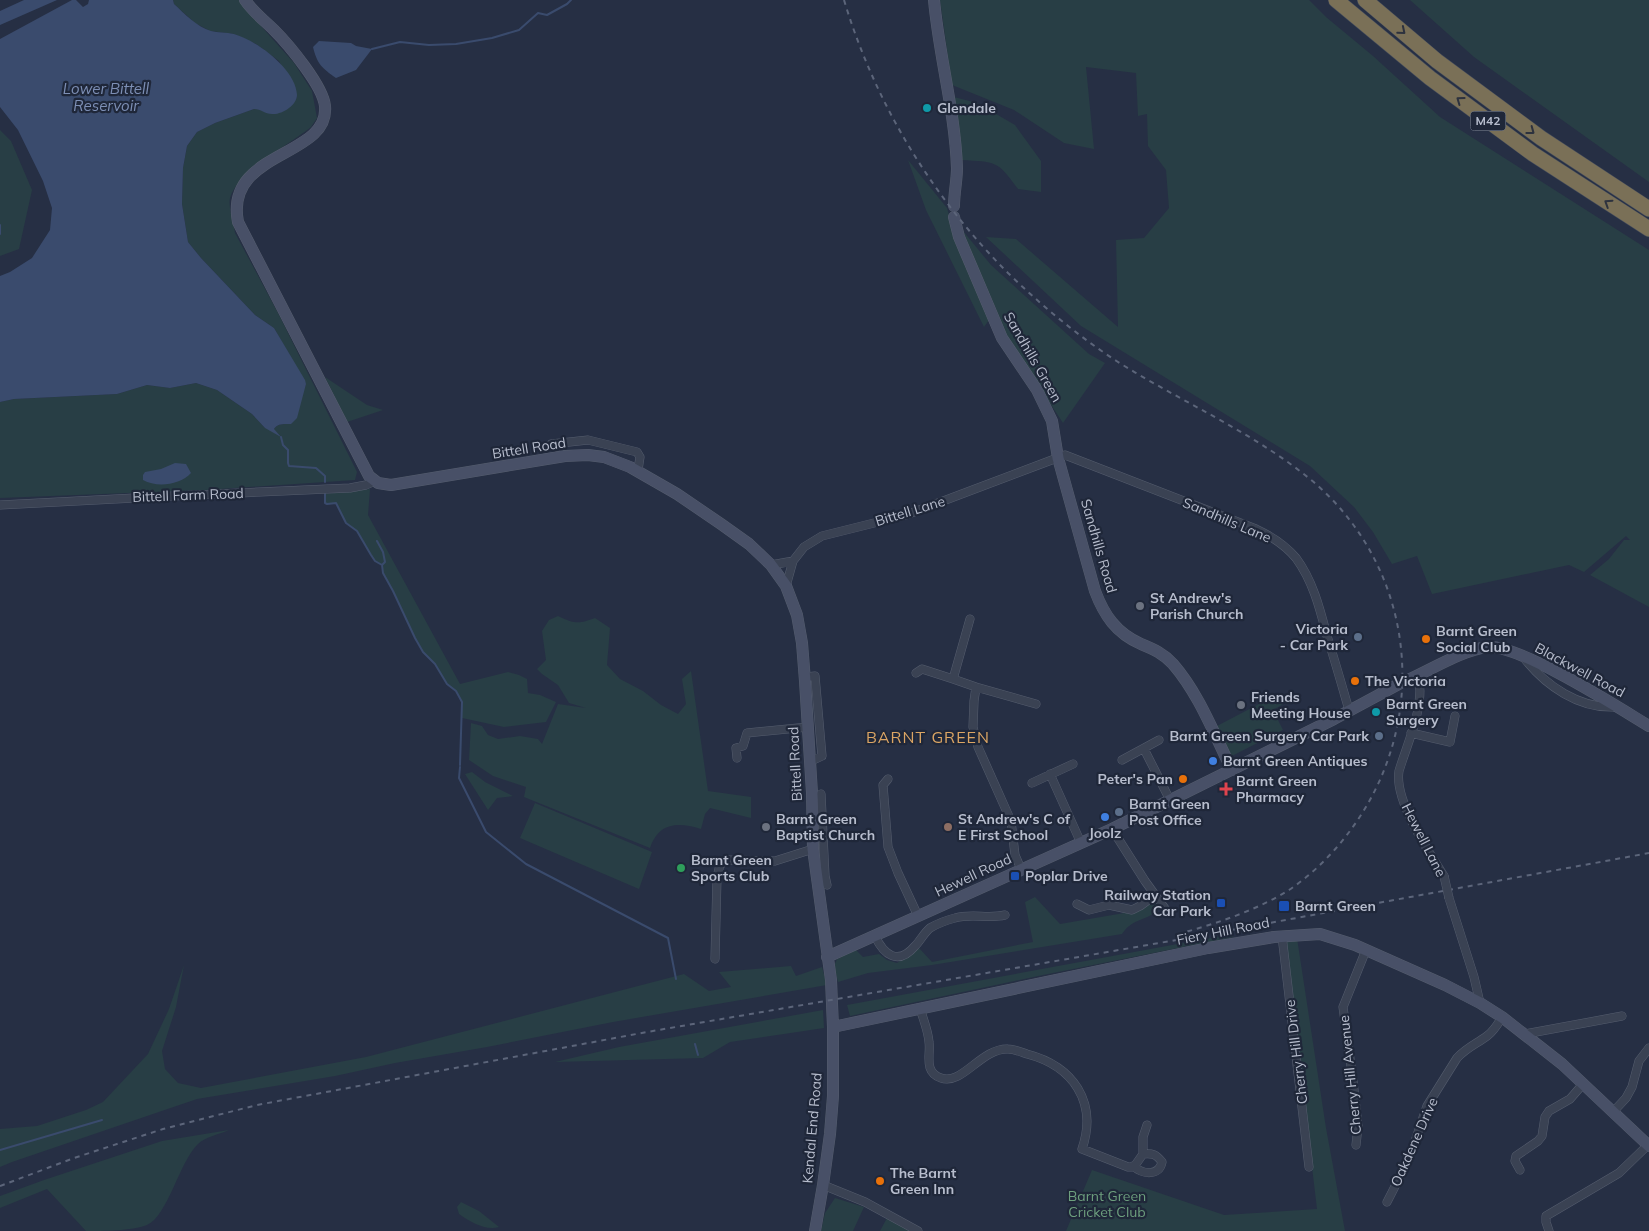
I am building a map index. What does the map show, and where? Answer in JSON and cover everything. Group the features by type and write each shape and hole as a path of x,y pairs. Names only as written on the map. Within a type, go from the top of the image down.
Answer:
{"highway":[{"name":"M42","path":"1336,0 1430,78 1525,148 1649,229"},
{"name":"M42","path":"1365,0 1437,60 1533,132 1649,209"}],"street":[{"path":"245,0 279,35 303,66 324,100 325,111 322,121 312,136 245,181 238,196 236,209 238,222 365,470 375,481"},
{"name":"Sandhills Green","path":"934,0 936,25 951,109 956,162 954,212 959,237 1002,338 1037,390 1046,407 1052,421 1058,458"},
{"path":"552,444 588,440 637,452 640,457 638,470"},
{"name":"Sandhills Lane","path":"1058,458 1065,455 1256,529 1271,536 1285,546 1296,558 1309,580 1349,710"},
{"name":"Bittell Road","path":"375,481 384,485 391,485 566,456 604,457 638,470 678,494 749,544 771,565 786,586 797,615 805,677 817,815 813,850 821,876 827,957 831,980 833,1027"},
{"name":"Bittell Lane","path":"786,586 793,561 804,547 828,533 906,516 1058,458"},
{"name":"Sandhills Road","path":"1058,458 1095,592 1102,609 1124,636 1163,654 1173,664 1192,691 1232,770"},
{"name":"Bittell Farm Road","path":"0,505 350,488 375,481"},
{"path":"771,565 793,561"},
{"path":"953,679 970,619"},
{"name":"Blackwell Road","path":"1414,677 1460,656 1489,647 1508,650 1564,676 1649,726"},
{"path":"916,673 922,669 1036,704"},
{"path":"805,677 815,676 822,756 811,760"},
{"name":"Hewell Lane","path":"1414,677 1421,684 1419,702 1399,771 1399,787 1403,801 1424,843 1444,876 1480,1003"},
{"name":"Hewell Road","path":"827,957 1081,843 1232,770 1399,684"},
{"path":"976,687 973,727 978,746 1011,821 1015,855 1021,869"},
{"path":"1411,733 1450,742 1456,716"},
{"path":"737,758 736,748 743,746 747,733 808,727"},
{"path":"1122,760 1159,740"},
{"path":"1144,748 1170,800"},
{"path":"1032,783 1073,764"},
{"path":"1050,774 1081,843"},
{"path":"888,779 884,785 888,847 898,874 918,916"},
{"path":"821,794 817,815 821,876 826,886"},
{"path":"1112,828 1166,910"},
{"path":"715,959 717,877 720,864 727,860 775,861 813,850"},
{"path":"1077,904 1089,910 1109,906 1132,910 1155,895"},
{"path":"874,936 883,951 892,956 900,956 908,953 931,928 951,919 960,917 996,918 1005,915"},
{"path":"996,918 999,927"},
{"name":"Fiery Hill Road","path":"833,1027 1208,948 1282,936 1320,934 1366,950 1445,985 1502,1017 1562,1064 1648,1146"},
{"name":"Cherry Hill Drive","path":"1282,936 1309,1167"},
{"name":"Cherry Hill Avenue","path":"1356,1145 1358,1126 1343,1007 1366,950"},
{"path":"920,1008 930,1044 928,1058 932,1072 940,1078 950,1080 956,1078 978,1060 992,1052 1008,1049 1041,1058 1055,1064 1065,1072 1079,1090 1085,1106 1087,1125 1082,1149 1120,1165 1133,1166 1143,1172 1158,1171 1162,1162 1157,1156 1152,1153 1142,1154"},
{"path":"1525,1034 1622,1016"},
{"name":"Oakdene Drive","path":"1387,1202 1409,1159 1426,1106 1457,1058 1463,1051 1494,1030 1502,1017"},
{"name":"Kendal End Road","path":"815,1231 823,1185 833,1096 833,1027"},
{"path":"1613,1112 1626,1098 1632,1087 1639,1061 1649,1048"},
{"path":"1520,1170 1515,1161 1516,1156 1538,1142 1542,1136 1545,1117 1549,1111 1570,1099 1583,1084"},
{"path":"1133,1166 1142,1154 1143,1137 1147,1125"},
{"path":"1550,1231 1546,1222 1546,1216 1619,1173 1648,1146"},
{"path":"823,1185 865,1202 918,1231"}],"green space":[{"path":"173,0 242,0 252,16 294,63 312,91 317,118 311,127 243,178 230,198 230,206 235,233 278,313 357,472 355,480 205,490 0,498 0,402 14,399 117,394 147,385 170,388 196,383 217,390 252,414 265,428 274,429 279,425 291,424 306,384 274,328 255,315 188,242 182,204 183,168 187,146 197,132 215,123 254,109 260,109 268,113 285,108 292,104 297,96 279,61 256,44 234,34 210,31 195,23 174,4"},
{"path":"940,0 1309,0 1440,117 1649,250 1649,607 1590,575 1609,559 1624,540 1630,540 1626,536 1584,572 1569,565 1432,594 1417,556 1392,564 1373,532 1354,507 1310,466 1081,326 986,237 1016,239 1118,327 1116,240 1144,238 1169,208 1166,170 1148,146 1147,114 1138,116 1136,73 1086,67 1094,149 1064,143 1014,110 952,85"},
{"path":"1410,0 1649,0 1649,182 1474,57"},
{"path":"954,97 977,103 1015,125 1041,161 1041,192 1018,189 995,164 961,160"},
{"path":"0,130 11,141 32,190 19,249 0,256"},
{"path":"908,160 947,208 989,320 984,327 926,210"},
{"path":"963,231 991,265 1089,354 1105,363 1063,423 1003,331 963,241"},
{"path":"325,377 367,405 383,410 347,422"},
{"path":"370,489 368,515 460,684 508,672 519,675 527,679 528,693 540,695 556,702 546,722 504,727 462,718 461,702 456,691 447,684 435,664 423,652 383,573 382,565 375,561 357,531 346,523 336,503 325,503 325,494"},
{"path":"558,616 568,621 576,622 595,618 610,628 607,665 620,679 643,691 661,705 678,714 686,704 682,679 691,671 708,791 751,797 751,818 710,808 705,814 701,829 685,825 670,826 659,833 650,848 524,797 526,787 493,776 469,760 471,723 482,726 488,735 498,739 520,736 538,739 542,744 558,704 586,708 569,703 558,685 537,669 546,660 542,631 549,620"},
{"path":"1280,693 1285,703 1273,710 1283,730 1230,757 1215,727"},
{"path":"472,772 485,782 513,796 497,798 488,810 465,774"},
{"path":"535,803 652,852 639,889 520,838"},
{"path":"1035,897 1060,924 1136,911 1154,898 1160,907 1150,915 1131,924 1122,934 932,965 868,973 838,982 834,966 837,959 856,950 863,957 879,954 887,960 897,963 919,948 932,962 1033,942 1025,902"},
{"path":"1232,934 1233,937 850,1016 847,1005"},
{"name":"Barnt Green Cricket Club","path":"1297,938 1326,1128 1345,1231 1066,1231 1092,1170 1224,1215 1317,1209 1285,940"},
{"path":"184,965 176,1007 162,1051 165,1069 178,1083 201,1088 366,1057 684,974 709,991 731,987 719,972 791,966 796,976 822,967 827,985 613,1022 335,1076 197,1099 0,1167 0,1129 37,1126 86,1110 103,1102 148,1054 169,1009"},
{"path":"823,1010 824,1028 730,1042 703,1058 555,1062 619,1047"},
{"path":"229,1130 201,1142 191,1152 161,1211 147,1225 125,1230 86,1231 47,1189 0,1208 0,1196 44,1180 162,1141"},
{"path":"835,1198 864,1207 853,1231 821,1231 825,1213"},
{"path":"461,1202 479,1211 499,1227 484,1227 463,1217 459,1214 457,1207"},
{"path":"887,1218 911,1231 880,1231"}],"water":[{"path":"24,0 57,0 0,25 0,11"},
{"name":"Lower Bittell Reservoir","path":"72,0 76,0 83,7 88,4 89,0 173,0 174,4 201,27 214,32 234,34 253,42 282,66 290,75 295,85 296,99 292,106 284,111 272,114 254,109 215,123 197,132 187,146 183,168 182,204 188,242 255,315 274,328 305,380 306,384 297,418 291,424 279,425 274,429 281,437 265,428 252,414 217,390 196,383 170,388 147,385 117,394 14,399 0,402 0,276 32,258 50,230 52,208 43,181 18,130 0,107 0,39"},
{"path":"319,41 351,43 356,46 372,49 356,70 336,78 316,58 313,47"},
{"path":"175,463 186,464 191,473 175,483 155,484 143,480 145,472 161,469"}],"waterway":[{"path":"372,49 400,42 429,45 456,44 492,38 519,30 538,13 547,15 571,0"},
{"path":"0,225 0,234"},
{"path":"281,437 283,445 288,450 289,466 316,468 325,476 325,482"},
{"path":"325,494 325,503 336,503 346,523 357,531 375,561 382,565 383,573 423,652 435,664 447,684 456,691 462,702 460,765"},
{"path":"377,541 383,552 385,562 382,565"},
{"path":"460,767 459,778 486,832 526,864 668,938 676,979"},
{"path":"695,1044 698,1055"},
{"path":"0,1150 102,1120"}],"railway":[{"path":"844,0 857,38 889,112 931,180 980,244 1034,297 1089,342 1141,376 1260,444 1305,475 1335,503 1360,535 1380,570 1393,607 1401,646 1402,686 1397,726 1386,765 1369,801 1359,818 1334,851 1289,890 1264,904 1237,915 1182,933"},
{"path":"0,1186 74,1158 163,1129 257,1105 647,1032 1188,938 1649,853"}],"place":[{"name":"Glendale","path":"927,108"},
{"name":"St Andrew's Parish Church","path":"1140,606"},
{"name":"Victoria - Car Park","path":"1358,637"},
{"name":"Barnt Green Social Club","path":"1426,639"},
{"name":"The Victoria","path":"1355,681"},
{"name":"Friends Meeting House","path":"1241,705"},
{"name":"Barnt Green Surgery","path":"1376,712"},
{"name":"Barnt Green Surgery Car Park","path":"1379,736"},
{"name":"Barnt Green Antiques","path":"1213,761"},
{"name":"Peter's Pan","path":"1183,779"},
{"name":"Barnt Green Pharmacy","path":"1226,789"},
{"name":"Barnt Green Post Office","path":"1119,812"},
{"name":"Joolz","path":"1105,817"},
{"name":"Barnt Green Baptist Church","path":"766,827"},
{"name":"St Andrew's C of E First School","path":"948,827"},
{"name":"Barnt Green Sports Club","path":"681,868"},
{"name":"Poplar Drive","path":"1015,876"},
{"name":"Railway Station Car Park","path":"1221,903"},
{"name":"Barnt Green","path":"1284,906"},
{"name":"The Barnt Green Inn","path":"880,1181"}],"district":[{"name":"BARNT GREEN","path":"928,737"}]}
